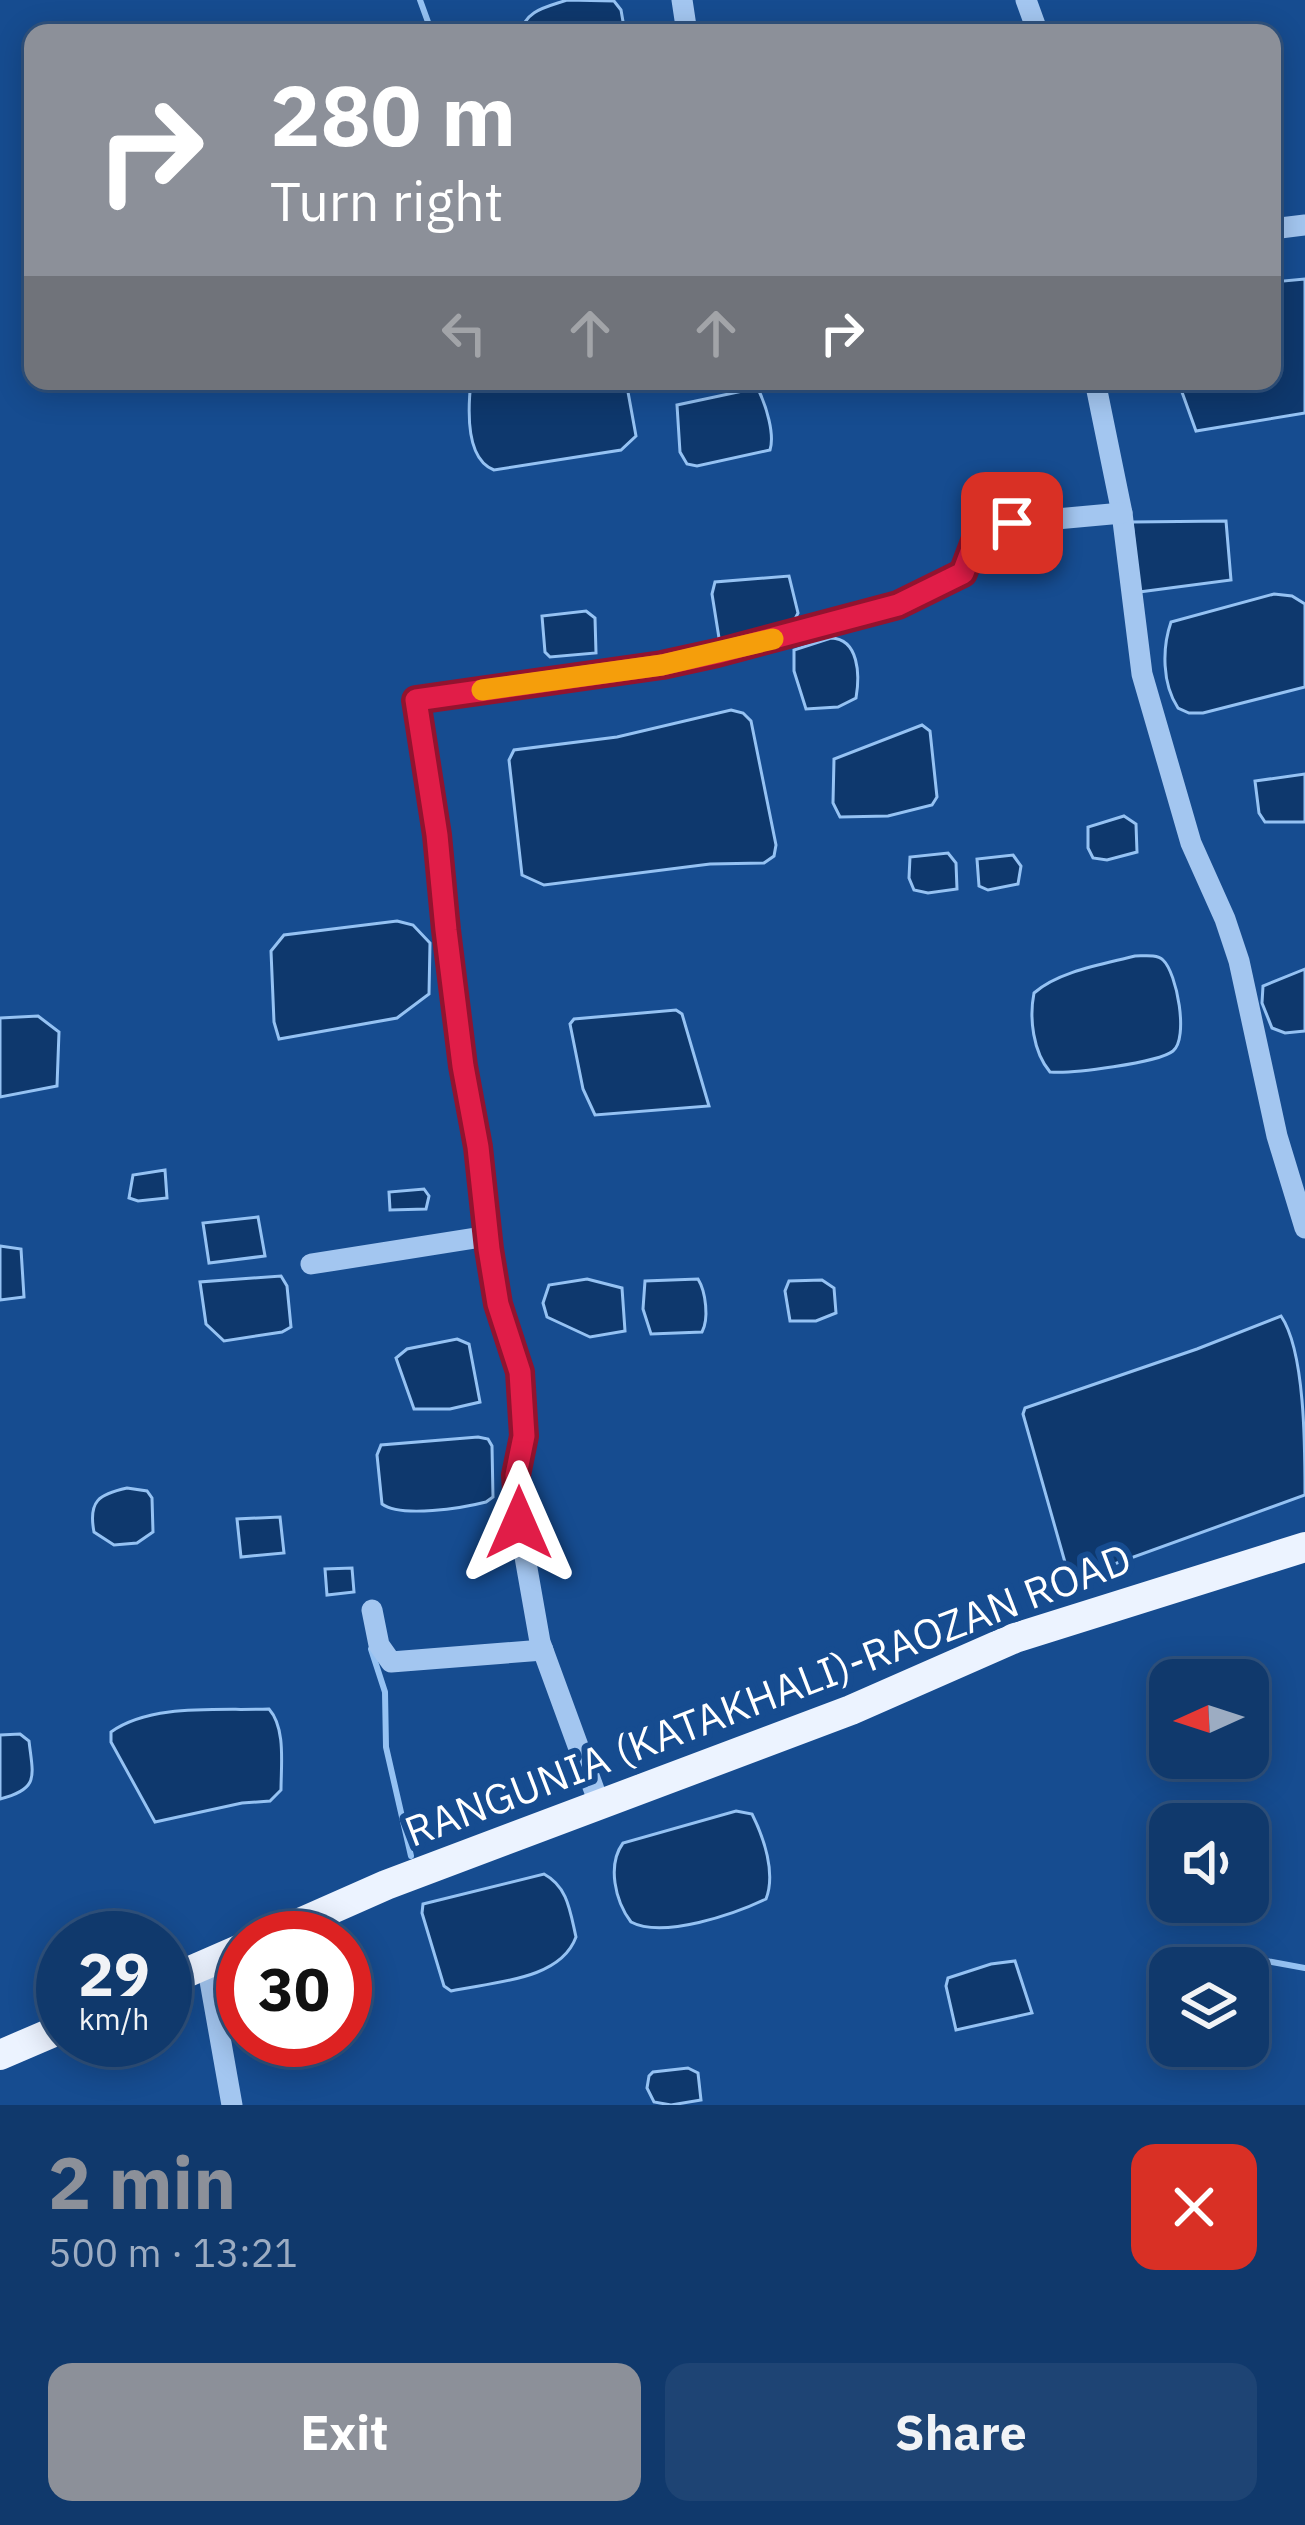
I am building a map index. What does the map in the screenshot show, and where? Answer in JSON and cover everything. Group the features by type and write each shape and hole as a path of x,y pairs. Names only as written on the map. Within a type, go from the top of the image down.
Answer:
{"main road":[{"name":"RANGUNIA (KATAKHALI)-RAOZAN ROAD","path":"327,1911 851,1710 1016,1638 1305,1546"},
{"path":"192,1970 216,1960"},
{"path":"0,2055 36,2039"}],"street":[{"path":"1097,390 1122,513 1142,674 1192,843 1239,961 1269,1104 1305,1228"},
{"path":"600,1807 543,1650 516,1503 524,1436 520,1372 498,1304 416,700 662,665 840,622 898,605 963,573 978,533 1068,515 1122,513"},
{"path":"311,1264 488,1236"},
{"path":"372,1610 375,1632 391,1662 543,1650"},
{"path":"207,1964 232,2105"}],"water":[{"path":"567,0 614,1 623,24 524,24 545,7"},
{"path":"1305,279 1305,413 1196,431 1181,390 1281,390 1281,281"},
{"path":"471,390 628,390 636,436 621,450 494,470 478,455 469,418"},
{"path":"759,391 767,412 770,450 697,466 687,464 680,452 677,405"},
{"path":"1226,521 1231,580 1139,592 1132,522"},
{"path":"789,576 798,613 793,623 726,641 719,638 712,594 715,582"},
{"path":"1274,594 1292,596 1305,604 1305,687 1203,713 1178,708 1165,666 1171,622"},
{"path":"586,611 595,618 596,653 550,657 545,652 542,616"},
{"path":"831,638 852,651 858,679 856,698 838,707 806,709 794,671 794,650"},
{"path":"731,710 751,721 776,845 774,856 764,863 710,864 544,885 522,875 509,760 514,750 617,737"},
{"path":"922,725 930,731 937,797 932,805 888,816 840,817 833,803 834,759"},
{"path":"1305,774 1305,822 1265,822 1259,813 1255,781"},
{"path":"1124,816 1136,824 1137,852 1107,860 1093,858 1088,827"},
{"path":"948,853 956,863 957,889 914,890 910,857"},
{"path":"1013,855 1021,866 1018,884 988,890 979,886 977,859"},
{"path":"397,921 413,925 430,943 429,994 397,1018 279,1039 271,951 284,935"},
{"path":"1135,956 1160,958 1173,978 1181,1020 1173,1051 1133,1063 1050,1072 1034,1034 1034,993 1069,974"},
{"path":"1305,969 1305,1031 1285,1033 1272,1028 1262,1003 1263,986"},
{"path":"676,1010 682,1014 709,1106 595,1115 583,1089 570,1024 574,1019"},
{"path":"38,1016 59,1032 57,1086 0,1097 0,1018"},
{"path":"165,1170 167,1198 129,1198 133,1175"},
{"path":"424,1189 429,1196 426,1209 390,1210 389,1192"},
{"path":"258,1217 265,1256 209,1263 203,1223"},
{"path":"0,1246 21,1249 24,1297 0,1300"},
{"path":"281,1276 287,1286 291,1327 224,1341 206,1324 200,1282"},
{"path":"587,1279 622,1288 625,1331 590,1337 547,1317 543,1303 549,1285"},
{"path":"698,1279 706,1306 702,1332 651,1334 643,1309 645,1281"},
{"path":"822,1280 834,1288 836,1313 816,1321 790,1321 785,1291 789,1281"},
{"path":"1281,1316 1299,1375 1305,1495 1070,1580 1025,1408"},
{"path":"457,1339 469,1344 480,1402 450,1409 414,1409 396,1358 407,1349"},
{"path":"488,1439 492,1446 493,1497 486,1502 417,1511 382,1504 377,1455 381,1445"},
{"path":"127,1488 147,1491 152,1498 153,1532 137,1543 114,1545 94,1532 94,1506 103,1496"},
{"path":"280,1517 284,1553 241,1557 237,1519"},
{"path":"352,1568 354,1592 327,1595 325,1569"},
{"path":"269,1709 278,1726 282,1758 281,1790 270,1801 155,1822 111,1742 111,1732 146,1716 187,1710"},
{"path":"20,1734 29,1741 31,1779 22,1791 0,1799 0,1735"},
{"path":"736,1811 752,1814 761,1834 769,1867 766,1899 680,1926 645,1927 631,1922 615,1883 615,1862 623,1843"},
{"path":"544,1874 558,1886 570,1909 576,1937 568,1952 522,1977 451,1991 444,1986 423,1904"},
{"path":"1015,1961 1032,2013 956,2030 948,1978"},
{"path":"688,2068 698,2073 701,2100 671,2105 654,2102 647,2088 653,2072"}],"waterway":[{"path":"420,0 429,24"},
{"path":"371,1649 385,1692 386,1747 411,1856"},
{"path":"1269,1961 1305,1968"}],"slow traffic":[{"path":"482,690 662,665 773,639"}],"route":[{"path":"519,1523 516,1475 524,1436 520,1372 498,1304 489,1249 416,700 662,665 898,605 963,573 978,533 1012,523"}]}
